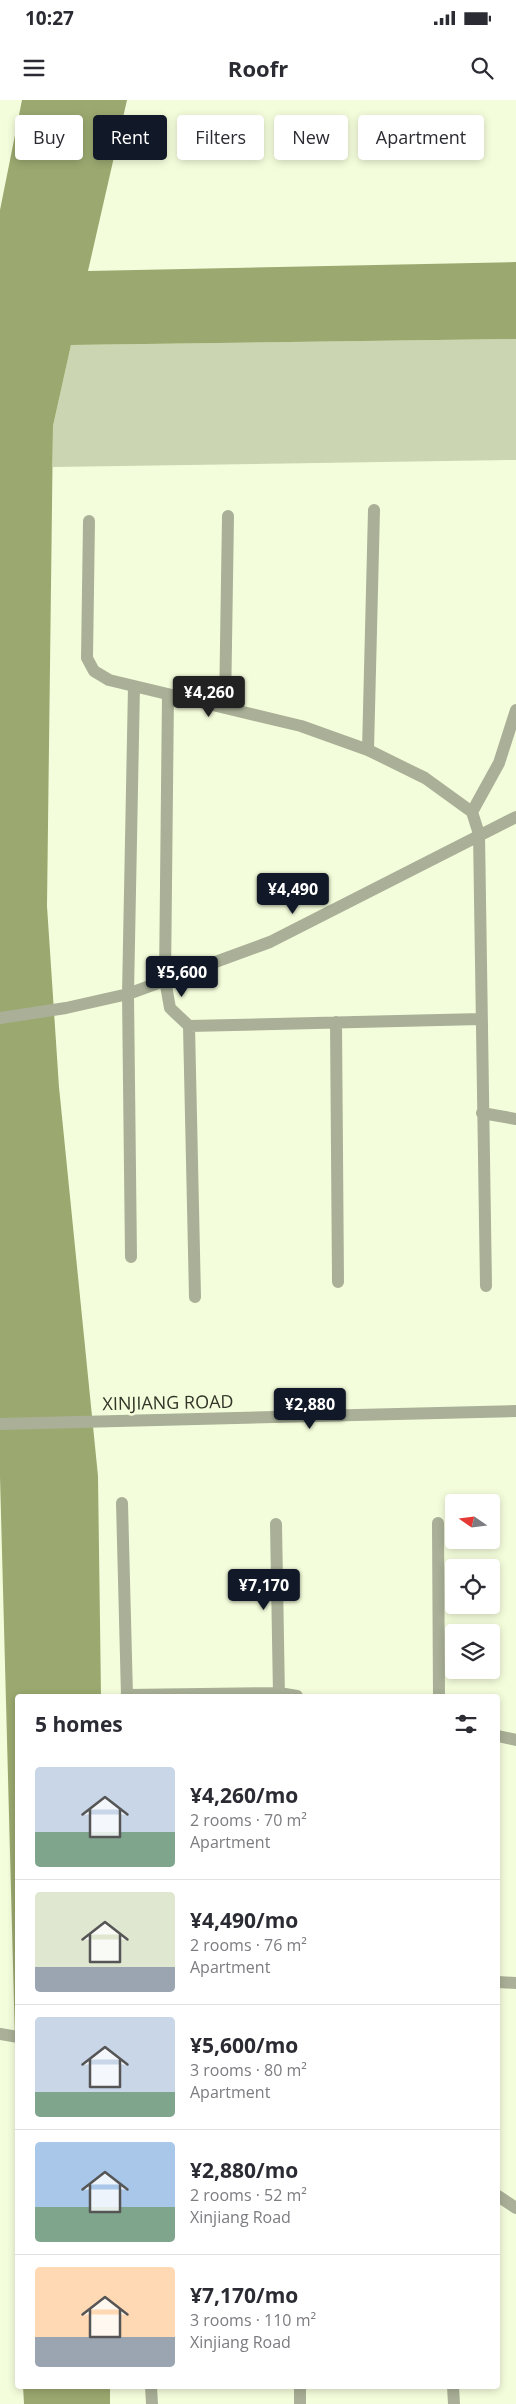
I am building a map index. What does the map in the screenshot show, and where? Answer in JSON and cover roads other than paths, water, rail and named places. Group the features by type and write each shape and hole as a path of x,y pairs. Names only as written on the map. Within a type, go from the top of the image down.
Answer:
{"street":[{"path":"368,750 374,510"},
{"path":"225,708 228,516"},
{"path":"89,522 87,658 94,671 109,680 301,726 368,750 425,778 472,812 479,834 486,1286"},
{"path":"131,1257 128,994 134,686"},
{"path":"168,694 165,980 170,1008 189,1026 481,1019"},
{"path":"472,812 500,763 516,710"},
{"path":"0,1018 66,1008 128,994 270,942 479,834 516,817"},
{"path":"336,1022 338,1282"},
{"path":"189,1026 195,1297"},
{"path":"482,1113 516,1119"},
{"name":"XINJIANG ROAD","path":"0,1424 516,1411"},
{"path":"122,1503 127,1694"},
{"path":"438,1523 439,1694"},
{"path":"276,1524 279,1694"},
{"path":"500,1736 516,1740"},
{"path":"500,1982 516,1983"},
{"path":"500,2197 516,2208"},
{"path":"151,2389 152,2404"},
{"path":"300,2389 300,2404"},
{"path":"454,2389 454,2404"}]}
